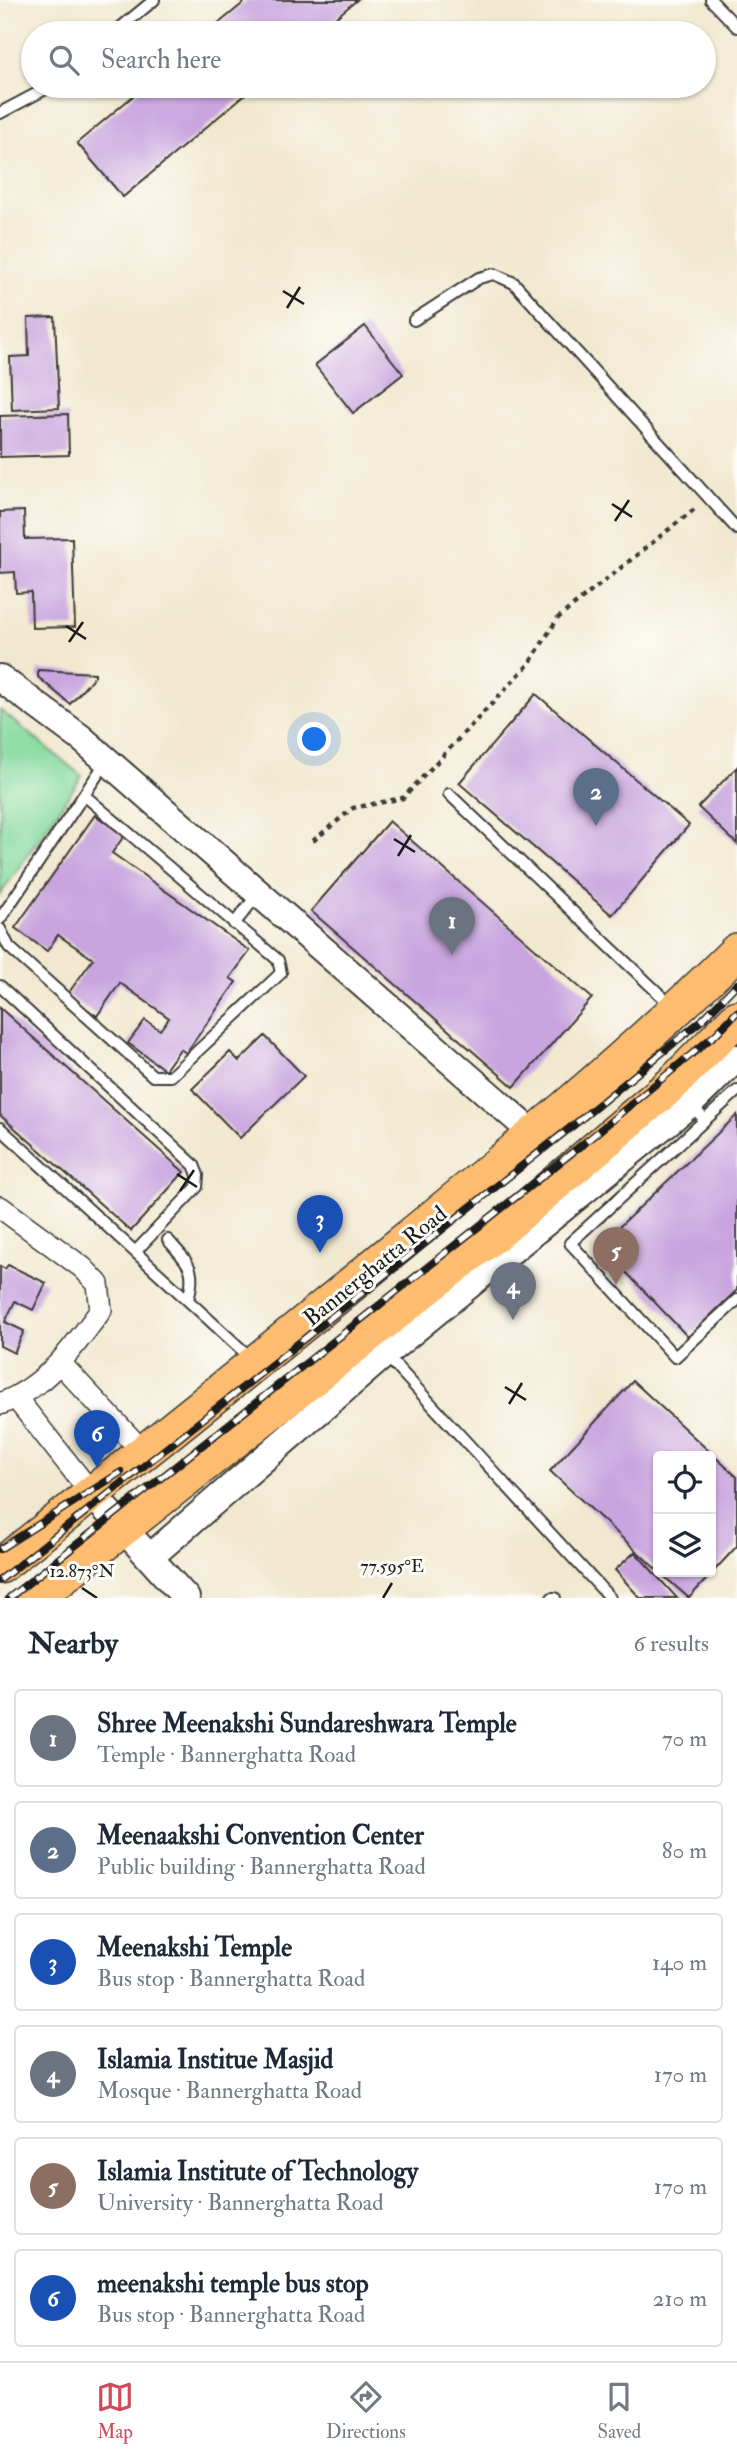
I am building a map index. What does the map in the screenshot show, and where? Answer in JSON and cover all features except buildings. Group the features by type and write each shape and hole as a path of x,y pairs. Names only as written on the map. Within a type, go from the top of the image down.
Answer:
{"main road":[{"name":"Bannerghatta Road","path":"0,1566 256,1363 535,1135 677,1010 737,951"},
{"name":"Bannerghatta Road","path":"35,1598 122,1526 504,1227 671,1084 737,1018"}],"street":[{"path":"0,678 107,761 535,1135"},
{"path":"150,1557 385,1354 698,1112 737,1058"},
{"path":"0,1207 83,1268 97,1284 102,1310 61,1364 8,1401 186,1598"},
{"path":"61,1364 144,1453"}],"lane":[{"path":"129,21 154,0"},
{"path":"711,0 737,27"},
{"path":"0,113 28,98"},
{"path":"414,320 479,278 494,274 514,283 737,529"},
{"path":"0,919 107,761"},
{"path":"449,794 677,1010"},
{"path":"0,929 9,947 153,1076 171,1076 281,973 278,960 84,795"},
{"path":"234,923 259,893"},
{"path":"0,986 194,1165 198,1175 197,1186 136,1251"},
{"path":"737,1091 698,1112 570,1243 675,1357 737,1300"},
{"path":"0,1128 256,1363"},
{"path":"168,1240 192,1269 194,1280 188,1299"},
{"path":"385,1354 610,1598"}],"path":[{"path":"313,841 353,808 402,798 529,664 558,618 708,497"}],"green space":[{"path":"0,710 82,776 0,895"}],"railway":[{"path":"0,1580 575,1124 702,1020 737,984"},
{"path":"9,1598 588,1140 716,1034 737,1012"},
{"path":"0,1549 121,1472"}],"place":[{"name":"Meenaakshi Convention Center","path":"596,826"},
{"name":"Shree Meenakshi Sundareshwara Temple","path":"452,955"},
{"name":"Meenakshi Temple","path":"320,1253"},
{"name":"Islamia Institute of Technology","path":"616,1285"},
{"name":"Islamia Institue Masjid","path":"513,1320"},
{"name":"meenakshi temple bus stop","path":"97,1468"}]}
